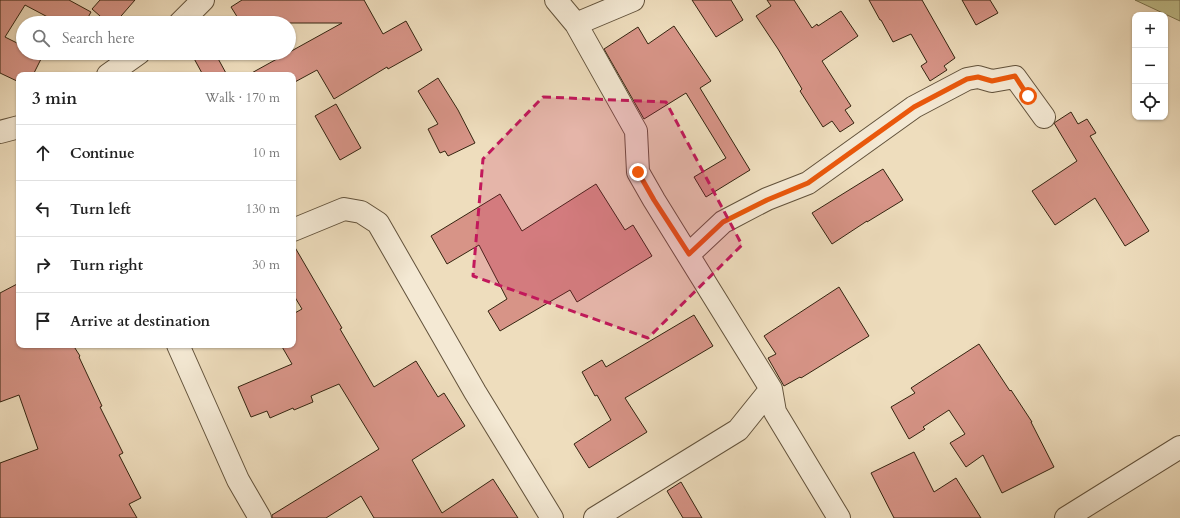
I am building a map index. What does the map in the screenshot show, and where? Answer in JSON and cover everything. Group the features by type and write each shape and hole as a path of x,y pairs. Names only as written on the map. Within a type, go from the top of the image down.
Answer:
{"street":[{"path":"187,16 204,0"},
{"path":"556,0 576,24 636,131 638,172 771,388 775,412 839,518"},
{"path":"576,24 633,0"},
{"path":"112,72 129,60"},
{"path":"689,254 723,222 767,200 808,183 914,107 967,79 978,77 992,81 1015,76 1044,118"},
{"path":"0,132 16,128"},
{"path":"296,229 344,209 361,212 378,223 475,392 552,518"},
{"path":"179,348 238,480 260,518"},
{"path":"595,518 738,430 771,388"},
{"path":"1076,516 1180,447"}],"highlighted area":[{"path":"543,97 666,102 742,245 648,338 473,276 483,159"}],"shaded area":[{"path":"1135,0 1180,0 1180,21 1168,15 1168,12 1161,12"}],"building":[{"path":"0,0 69,0 91,12 89,16 46,16 25,5 18,16 16,16 16,19 5,37 16,42 16,60 40,60 34,72 16,72 16,81 0,73"},
{"path":"100,0 135,0 121,16 100,16 92,9"},
{"path":"242,0 364,0 383,34 406,21 422,50 388,69 387,67 334,99 317,70 296,81 296,72 253,72 275,60 296,60 296,48 342,23 296,23 296,16 237,16 231,7"},
{"path":"692,0 731,0 743,20 716,37"},
{"path":"767,0 794,0 812,28 817,24 818,26 841,11 858,36 822,61 851,106 845,110 854,123 840,132 832,121 823,127 800,91 802,89 778,49 756,16 771,6"},
{"path":"869,0 922,0 955,58 944,66 947,70 930,81 921,66 927,62 911,34 893,42"},
{"path":"962,0 990,0 998,13 976,25"},
{"path":"674,26 711,81 700,88 750,170 706,197 694,177 726,158 686,93 644,119 604,49 638,27 648,44"},
{"path":"195,60 219,60 225,72 201,72"},
{"path":"438,78 458,110 475,143 448,156 445,151 440,153 428,129 438,124 418,91"},
{"path":"336,104 361,148 340,160 315,116"},
{"path":"1071,112 1078,124 1087,119 1096,133 1090,136 1149,231 1125,246 1095,198 1055,225 1032,191 1077,161 1054,123"},
{"path":"883,169 903,200 832,244 812,213"},
{"path":"596,184 625,230 633,225 652,256 577,302 570,290 500,331 488,311 507,299 479,245 447,264 431,236 500,194 522,231"},
{"path":"296,249 342,328 340,329 374,387 416,361 438,397 444,393 465,426 412,460 442,513 493,479 518,518 374,518 361,496 326,518 272,518 272,515 379,449 339,384 311,396 313,402 294,410 293,408 270,418 267,411 251,417 238,387 292,364 283,348 296,348 296,312 302,309 296,299"},
{"path":"16,285 16,348 75,348 80,356 79,357 102,406 100,407 123,453 119,455 141,498 129,504 137,518 0,518 0,463 38,449 19,395 0,402 0,293"},
{"path":"839,287 869,336 801,378 800,377 784,386 768,358 776,354 764,336"},
{"path":"694,315 713,346 625,398 647,432 589,468 574,444 611,420 597,395 595,396 582,372 602,360 606,367"},
{"path":"979,344 1032,422 1054,467 1002,493 983,455 966,467 950,443 965,434 949,410 923,427 925,429 909,439 891,407 915,393 911,388"},
{"path":"914,452 934,492 956,478 981,518 894,518 871,473"},
{"path":"681,482 702,518 683,518 667,491"}],"route":[{"path":"638,172 654,200 689,254 723,222 767,200 808,183 914,107 967,79 978,77 992,81 1015,76 1028,96"}]}
